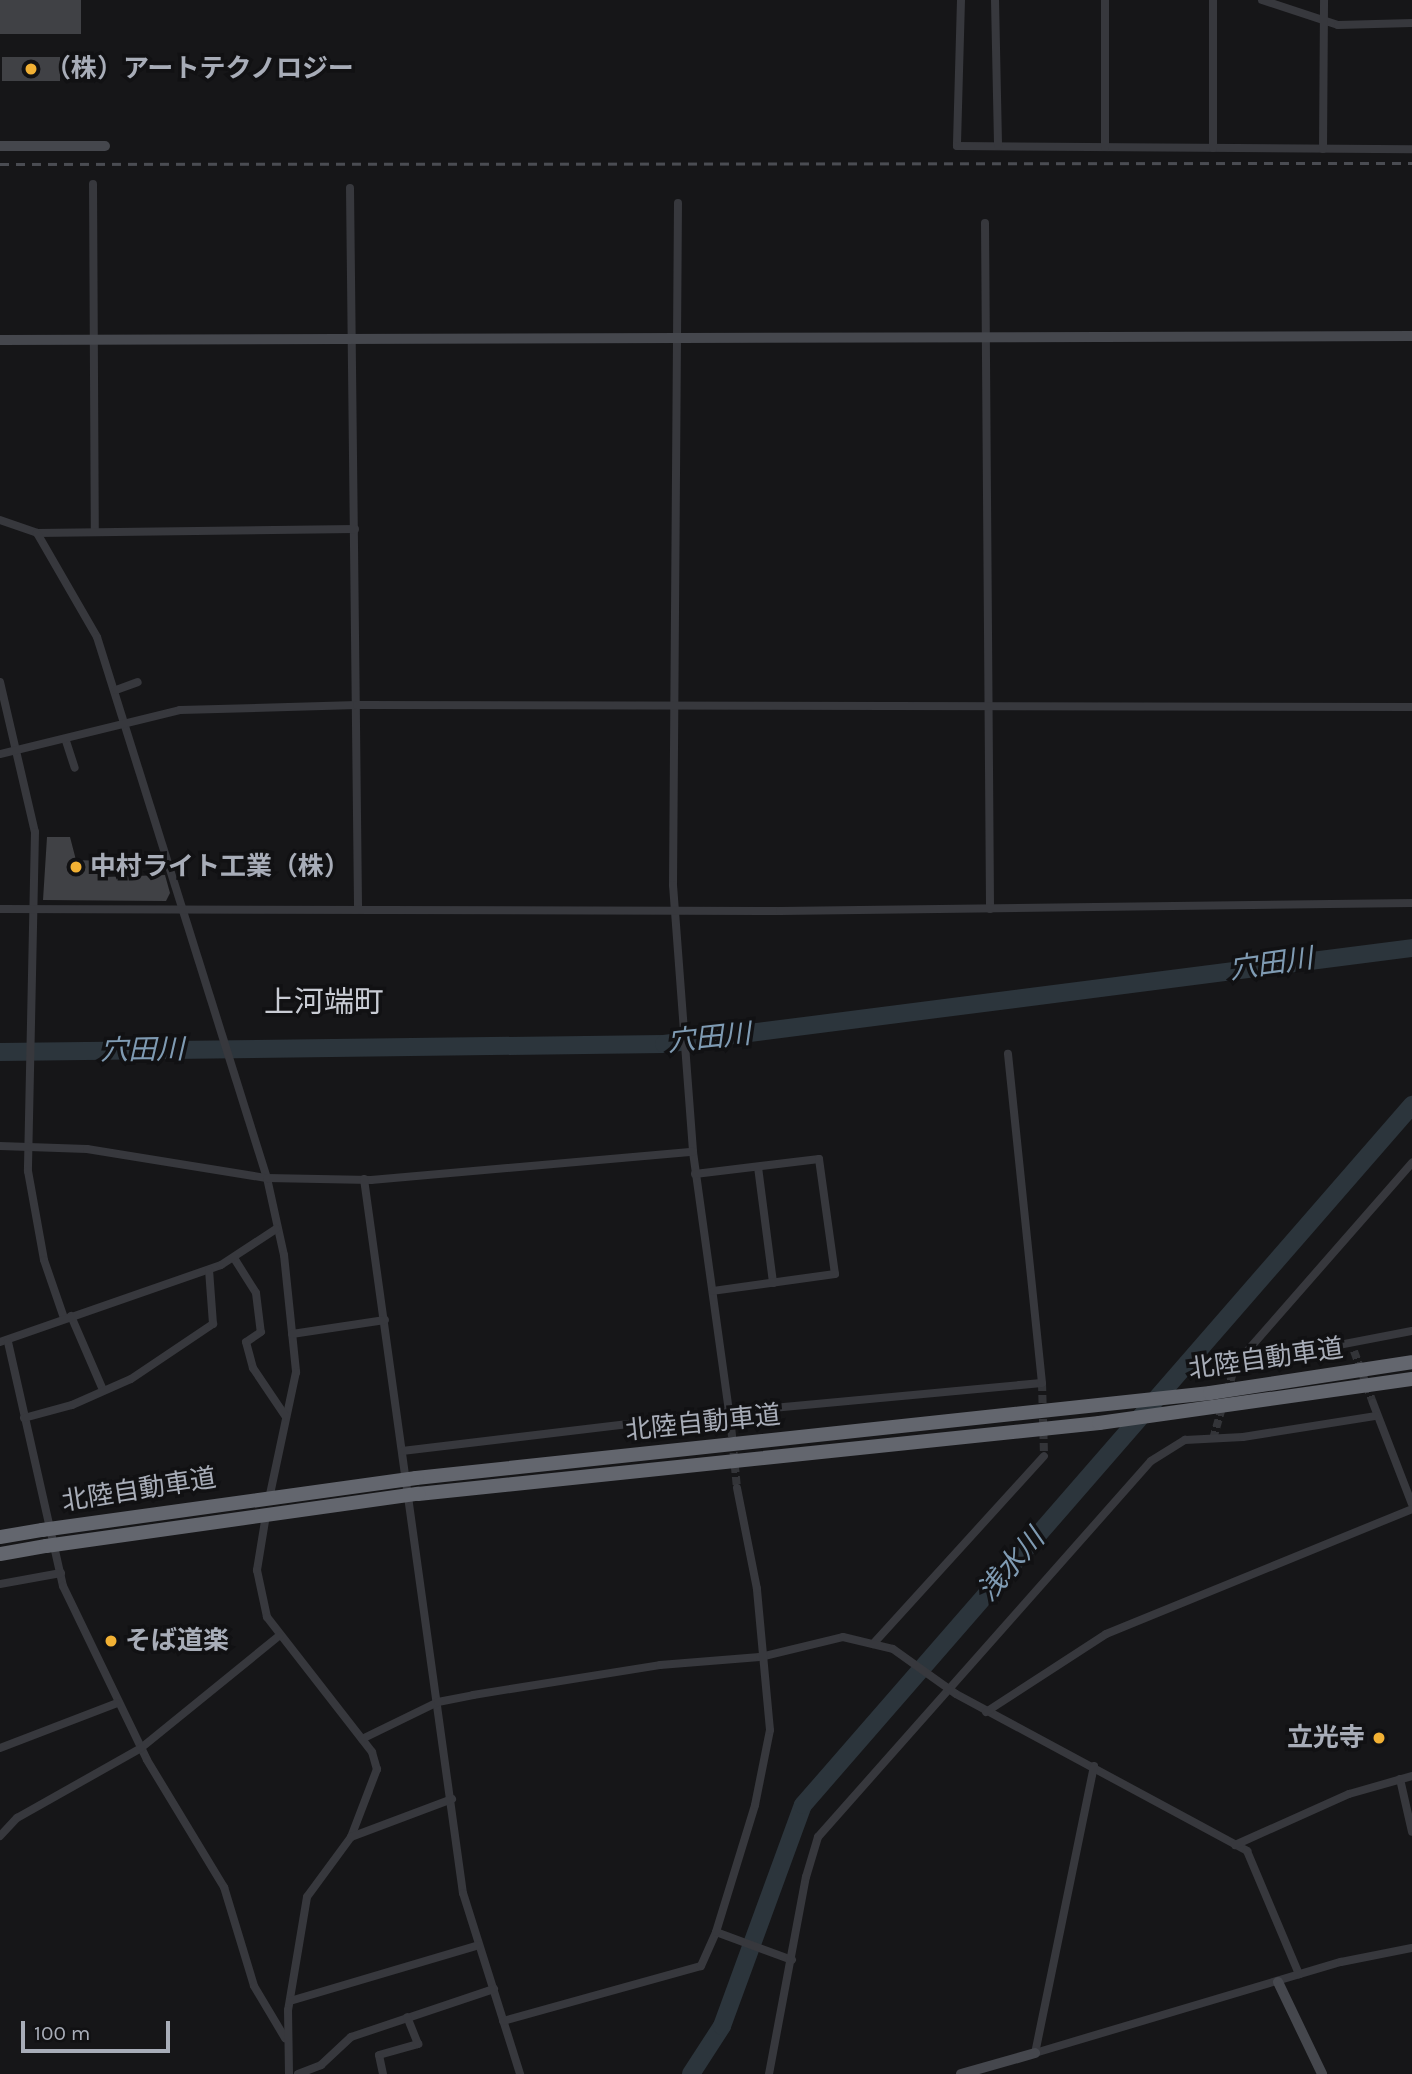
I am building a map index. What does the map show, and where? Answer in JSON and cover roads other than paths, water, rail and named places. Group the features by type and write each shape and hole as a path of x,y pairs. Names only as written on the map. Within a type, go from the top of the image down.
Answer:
{"highway":[{"name":"北陸自動車道","path":"0,1537 416,1478 1210,1393 1412,1362"},
{"name":"北陸自動車道","path":"0,1554 418,1494 1099,1423 1412,1379"}],"street":[{"path":"961,0 957,146 1412,149"},
{"path":"995,0 998,146"},
{"path":"1105,0 1105,147"},
{"path":"1213,0 1213,148"},
{"path":"1262,0 1325,22 1412,23"},
{"path":"1323,149 1324,0"},
{"path":"0,146 105,146"},
{"path":"93,184 90,340 95,528"},
{"path":"350,188 358,908"},
{"path":"678,203 673,705 675,910 695,1174 729,1412"},
{"path":"985,223 986,706 990,909"},
{"path":"0,340 1412,336"},
{"path":"0,520 37,533 95,528 355,529"},
{"path":"37,533 97,637 116,690 180,907 267,1178 296,1373 257,1570 267,1617 279,1636 362,1738 377,1769 351,1837 307,1897 285,2039 289,2074"},
{"path":"0,682 35,832 27,1143 44,1260 103,1390"},
{"path":"116,690 138,682"},
{"path":"0,754 126,727 180,710 357,705 1412,707"},
{"path":"66,741 75,768"},
{"path":"0,909 990,909 1412,903"},
{"path":"402,1451 729,1412 1042,1383 1008,1054"},
{"path":"0,1146 27,1143 267,1178 365,1179 693,1152"},
{"path":"695,1174 819,1159 835,1274 713,1291"},
{"path":"1412,1163 1235,1365 1353,1348 1412,1331"},
{"path":"758,1167 773,1283"},
{"path":"365,1179 463,1893 520,2074"},
{"path":"276,1229 234,1258 209,1270 68,1317 4,1342 61,1573 117,1703 224,1887 254,1986 285,2039"},
{"path":"234,1258 256,1293 261,1332 246,1342 253,1368 286,1416"},
{"path":"24,1418 103,1390 157,1366 212,1324 209,1270"},
{"path":"292,1334 385,1320"},
{"path":"729,1399 729,1412"},
{"path":"986,1712 1106,1634 1412,1507 1373,1403"},
{"path":"769,2074 806,1877 824,1828 1151,1461 1185,1440 1243,1437 1376,1416"},
{"path":"873,1644 1044,1456"},
{"path":"503,2021 701,1966 720,1933 755,1805 770,1731 760,1657 757,1589 737,1488"},
{"path":"0,1584 61,1573"},
{"path":"0,1836 17,1818 141,1748 279,1636"},
{"path":"362,1738 438,1702 660,1665 760,1657 843,1637 893,1649 956,1695 1094,1766 1247,1851 1299,1974"},
{"path":"0,1748 117,1703"},
{"path":"1035,2053 1094,1766"},
{"path":"1235,1845 1349,1794 1412,1776"},
{"path":"1400,1779 1412,1832"},
{"path":"351,1837 452,1799"},
{"path":"720,1933 792,1960"},
{"path":"290,2001 479,1945"},
{"path":"961,2074 1299,1974 1412,1948"},
{"path":"1278,1982 1320,2074"},
{"path":"298,2074 321,2066 351,2037 494,1989"},
{"path":"383,2074 379,2055 418,2044 407,2017"}],"waterway":[{"name":"穴田川","path":"0,1052 664,1044 1412,948"},
{"name":"浅水川","path":"691,2074 722,2026 803,1805 1412,1105"}],"tunnel":[{"path":"1354,1351 1373,1403"},
{"path":"1227,1392 1235,1365"},
{"path":"1042,1383 1044,1456"},
{"path":"729,1405 737,1488"},
{"path":"1213,1439 1223,1405"}],"railway":[{"path":"0,164 1412,163"}],"place":[{"name":"（株）アートテクノロジー","path":"31,69"},
{"name":"中村ライト工業（株）","path":"76,867"},
{"name":"そば道楽","path":"111,1641"},
{"name":"立光寺","path":"1379,1738"}],"district":[{"name":"上河端町","path":"324,1002"}]}
